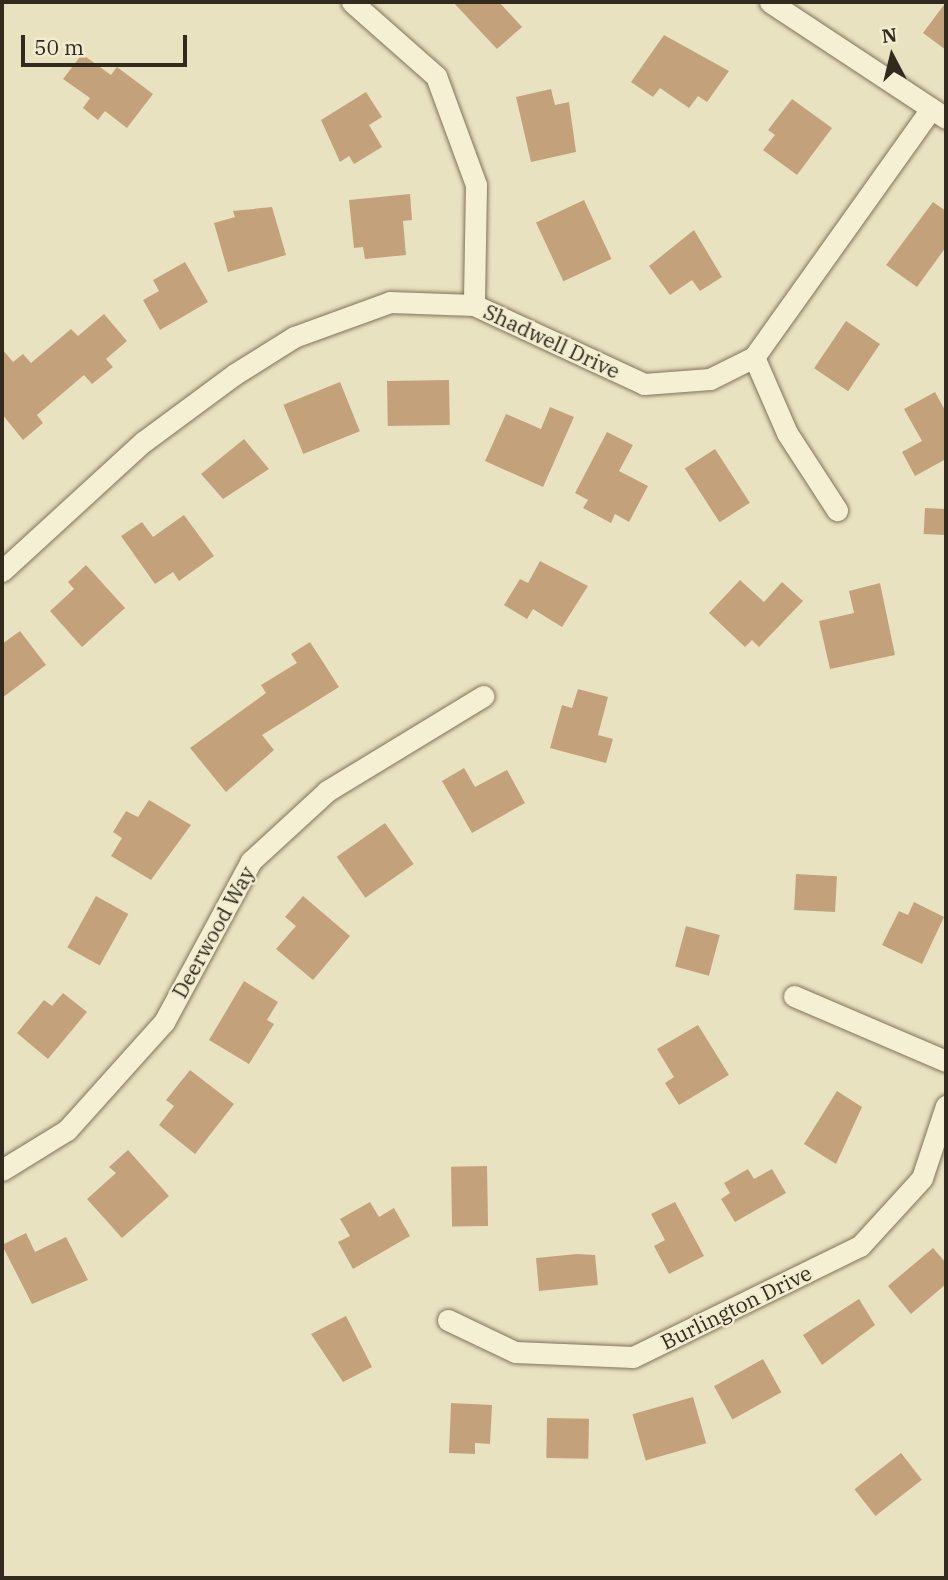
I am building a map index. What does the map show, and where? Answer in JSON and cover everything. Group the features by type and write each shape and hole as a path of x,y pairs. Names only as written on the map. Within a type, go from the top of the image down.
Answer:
{"street":[{"path":"352,2 436,76 476,185 474,305"},
{"path":"770,2 939,113"},
{"name":"Shadwell Drive","path":"2,571 143,442 294,337 390,302 474,305 644,384 710,379 754,357 939,113"},
{"path":"754,357 787,433 837,510"},
{"name":"Deerwood Way","path":"2,1170 67,1130 164,1022 251,861 327,791 483,696"},
{"path":"794,996 946,1061"},
{"name":"Burlington Drive","path":"448,1320 515,1352 633,1357 860,1246 922,1178 946,1106"}],"building":[{"path":"453,2 499,2 522,27 497,49"},
{"path":"946,2 946,50 923,33"},
{"path":"664,35 729,71 707,102 698,96 689,108 660,88 653,97 631,82"},
{"path":"82,54 111,75 117,67 153,94 127,128 105,111 98,120 83,108 90,98 63,79"},
{"path":"551,89 555,105 569,102 576,152 531,162 516,97"},
{"path":"366,92 382,117 369,125 382,147 354,164 349,156 340,162 321,120"},
{"path":"792,99 832,128 797,175 763,150 775,135 768,130"},
{"path":"410,194 412,220 403,221 406,255 365,259 363,247 354,248 349,200"},
{"path":"584,200 611,259 563,281 536,222"},
{"path":"933,202 946,211 946,247 917,287 886,265"},
{"path":"272,207 286,255 228,272 214,223 235,217 233,211"},
{"path":"694,230 722,277 700,291 692,280 670,295 649,266"},
{"path":"185,262 208,302 160,330 143,300 159,291 153,280"},
{"path":"104,314 127,341 106,359 113,367 92,384 84,375 37,415 43,423 23,440 2,414 2,349 13,362 23,354 31,363 71,329 78,336"},
{"path":"846,321 880,344 848,391 814,368"},
{"path":"449,380 450,425 388,426 387,381"},
{"path":"340,382 360,431 303,454 283,405"},
{"path":"935,392 946,412 946,459 915,476 902,452 922,441 904,409"},
{"path":"550,407 574,417 543,487 485,461 506,414 541,429"},
{"path":"607,432 633,445 619,471 648,486 629,522 615,514 611,523 583,508 588,500 575,493"},
{"path":"244,439 269,469 223,499 201,474"},
{"path":"715,449 750,503 720,522 685,469"},
{"path":"925,508 946,509 945,535 924,534"},
{"path":"184,515 214,556 179,581 173,572 155,584 121,536 142,522 153,537"},
{"path":"540,561 588,586 562,627 533,609 527,619 504,605 520,579 528,583"},
{"path":"86,565 125,608 82,647 50,611 74,589 68,582"},
{"path":"740,580 764,602 782,582 803,601 759,647 752,640 745,647 709,613"},
{"path":"880,583 895,655 830,669 819,621 854,613 849,591"},
{"path":"20,631 46,665 2,698 2,644"},
{"path":"310,642 339,687 262,735 274,750 226,792 190,748 266,693 261,685 297,663 291,654"},
{"path":"578,689 608,697 598,735 613,739 606,763 550,748 562,705 572,708"},
{"path":"464,768 475,787 507,770 525,803 472,833 442,781"},
{"path":"149,800 191,825 151,880 111,856 122,838 113,832 126,811 138,817"},
{"path":"385,823 414,864 365,898 337,857"},
{"path":"796,874 837,876 835,912 794,910"},
{"path":"96,896 128,914 100,966 67,948"},
{"path":"303,896 350,936 313,980 276,949 296,926 285,917"},
{"path":"914,902 944,917 922,964 882,945 899,911 908,915"},
{"path":"686,926 720,935 709,976 675,967"},
{"path":"244,981 278,1002 267,1020 274,1024 249,1064 209,1040"},
{"path":"63,993 87,1012 48,1059 17,1033 44,1000 52,1006"},
{"path":"698,1025 729,1075 679,1105 665,1083 674,1077 657,1049"},
{"path":"190,1070 234,1104 195,1154 159,1125 174,1106 166,1100"},
{"path":"837,1091 862,1107 836,1164 804,1144"},
{"path":"128,1150 169,1196 122,1238 87,1199 116,1173 109,1167"},
{"path":"487,1166 488,1226 452,1227 451,1167"},
{"path":"748,1169 754,1179 772,1169 786,1193 735,1222 721,1199 730,1193 724,1183"},
{"path":"370,1202 379,1217 394,1208 410,1236 353,1269 338,1242 350,1236 340,1219"},
{"path":"675,1202 704,1256 669,1274 654,1246 665,1240 651,1214"},
{"path":"26,1233 35,1252 66,1237 88,1280 32,1304 2,1245"},
{"path":"933,1248 946,1263 946,1284 911,1314 888,1286"},
{"path":"595,1255 598,1285 539,1291 536,1258"},
{"path":"859,1299 875,1325 822,1365 803,1335"},
{"path":"346,1316 372,1367 343,1382 311,1334"},
{"path":"763,1359 781,1392 732,1419 714,1386"},
{"path":"693,1397 706,1443 646,1461 632,1414"},
{"path":"451,1403 492,1405 490,1444 475,1443 475,1454 449,1453"},
{"path":"547,1418 589,1419 588,1459 546,1458"},
{"path":"901,1453 922,1480 875,1516 855,1489"}]}
